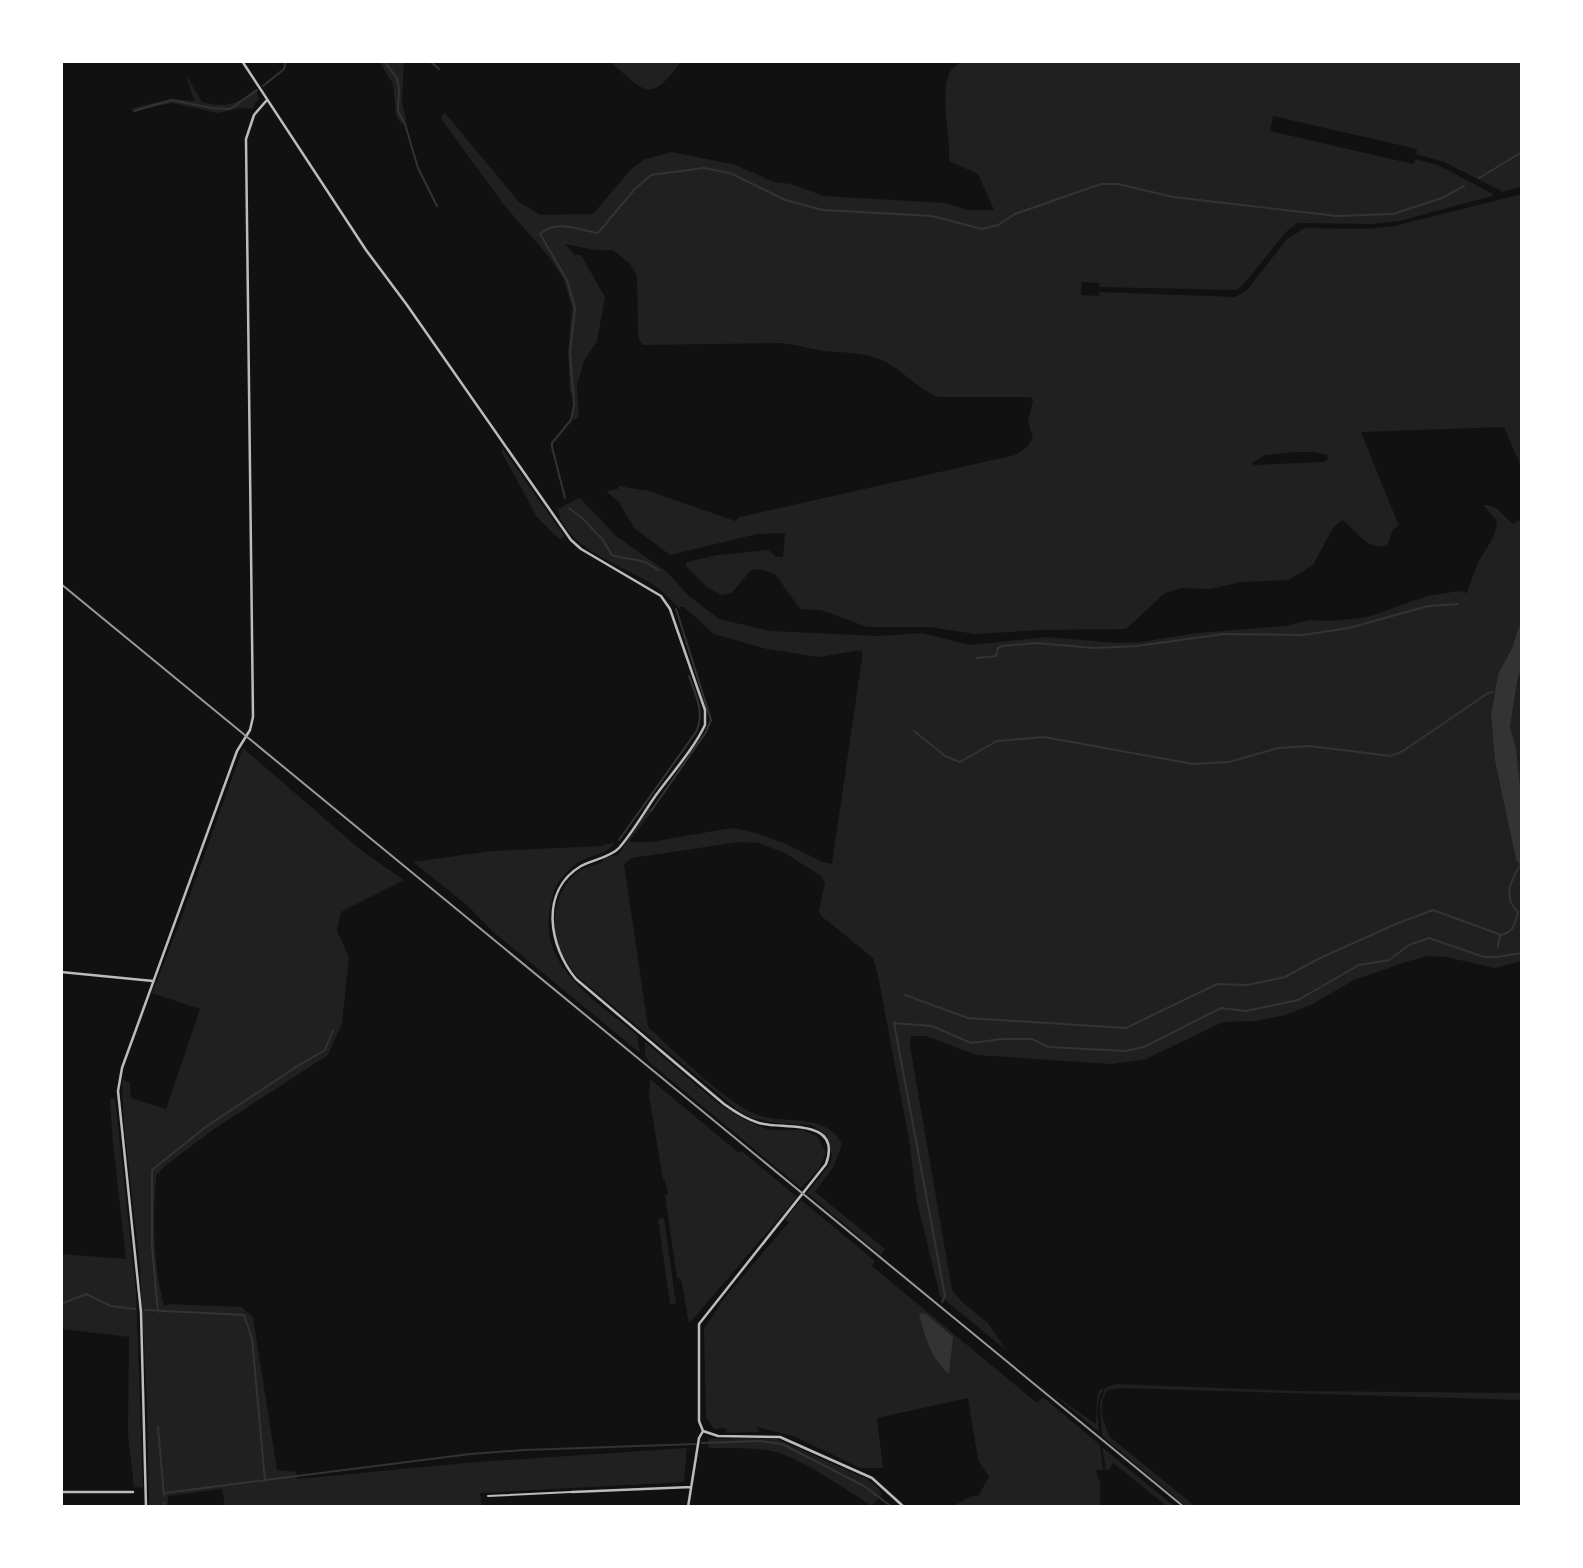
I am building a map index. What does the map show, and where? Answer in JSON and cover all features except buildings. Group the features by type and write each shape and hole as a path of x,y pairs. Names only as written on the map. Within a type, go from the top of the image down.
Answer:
{"street":[{"path":"242,61 359,239 571,540 581,550 656,593 666,601 670,609 705,710 703,729 617,850 572,872 561,886 552,915 554,939 569,971 576,979 737,1113 761,1124 811,1128 819,1132 828,1146 826,1164 699,1324 699,1421 703,1431 718,1436 780,1437 872,1478 904,1507"},
{"path":"146,1507 141,1312 118,1091 122,1068 153,981 237,751 250,730 253,717 246,139 254,115 268,99"},
{"path":"61,972 153,981"},
{"path":"688,1507 699,1438 703,1431"},
{"path":"572,1492 691,1487"},
{"path":"61,1492 133,1492"}],"lane":[{"path":"488,1496 572,1492"}],"shaded area":[{"path":"379,61 404,61 402,103 406,120 401,124 396,115 393,84"},
{"path":"610,61 681,61 662,84 647,89 632,81"},
{"path":"962,61 1522,61 1522,186 1503,192 1444,162 1416,154 1417,149 1273,116 1270,131 1413,164 1415,159 1438,165 1493,194 1399,221 1372,224 1298,223 1287,231 1236,290 1100,287 1099,283 1082,282 1081,295 1099,296 1100,292 1235,297 1247,290 1287,239 1305,228 1366,229 1394,226 1522,194 1522,469 1504,427 1361,432 1399,526 1393,529 1388,544 1375,546 1369,543 1342,520 1333,528 1313,565 1288,580 1241,582 1211,589 1182,588 1165,593 1126,629 975,634 929,627 867,627 821,610 800,609 775,574 760,569 751,570 732,593 721,595 707,587 686,566 687,562 717,555 768,550 777,557 783,557 785,533 757,534 670,555 634,528 619,502 606,491 618,489 618,486 649,491 735,521 740,517 1015,455 1028,446 1033,438 1028,421 1033,401 1031,397 939,397 923,389 895,367 873,357 782,343 643,345 638,333 637,277 631,265 613,250 595,250 565,244 575,255 581,255 605,297 597,341 584,361 577,386 579,417 573,421 568,352 572,307 564,280 550,258 504,205 442,120 442,115 445,113 519,202 541,215 593,214 631,169 645,159 672,152 736,165 774,182 791,184 824,196 944,203 968,210 994,210 978,174 949,161 945,91 950,72","holes":["1315,452 1327,455 1328,459 1324,462 1252,463 1265,455"]},
{"path":"186,75 202,102 231,104 256,89 259,98 252,109 241,108 218,113 172,103 131,111 133,108 171,99 194,101"},
{"path":"503,449 565,537 559,539 537,517 501,451"},
{"path":"580,498 616,536 667,572 689,596 719,619 771,631 877,636 922,633 970,645 1047,637 1117,643 1141,642 1197,633 1285,626 1310,620 1333,621 1368,617 1427,596 1459,591 1467,593 1477,565 1492,540 1497,521 1483,505 1496,508 1513,524 1522,519 1522,618 1512,648 1498,674 1491,714 1495,761 1516,860 1522,867 1522,961 1495,968 1446,957 1427,956 1354,980 1313,1004 1286,1015 1256,1021 1223,1022 1146,1059 1112,1064 976,1055 926,1036 911,1036 910,1046 952,1290 988,1323 1006,1350 940,1296 917,1202 909,1139 873,958 820,915 825,883 821,876 785,853 759,843 739,842 632,858 624,864 648,1027 702,1076 746,1109 769,1118 816,1123 835,1134 842,1144 834,1166 815,1192 885,1249 881,1255 807,1193 830,1164 832,1156 827,1137 812,1125 774,1123 750,1117 739,1111 578,977 559,948 556,908 566,884 575,874 599,864 606,857 618,855 649,807 653,810 631,842 651,842 731,828 767,837 832,864 862,658 862,650 819,657 767,649 714,634 658,588 585,547 573,536 563,524 557,509"},
{"path":"1522,618 1522,668 1518,677 1510,727 1516,748 1522,803 1522,867 1516,860 1495,761 1491,714 1498,674 1512,648"},
{"path":"1522,668 1522,803 1516,748 1510,727 1518,677"},
{"path":"243,748 362,851 404,880 341,912 337,931 349,957 342,1023 328,1055 214,1129 165,1166 156,1176 155,1242 164,1306 241,1307 253,1317 277,1470 296,1472 297,1479 477,1462 687,1448 684,1482 480,1493 482,1507 225,1507 222,1489 168,1496 168,1507 149,1507 140,1268 124,1125 122,1082 124,1080 130,1083 131,1098 166,1109 200,1009 152,993"},
{"path":"615,842 604,852 576,864 560,880 552,898 549,930 553,949 562,966 590,997 637,1035 640,1053 413,862 491,851 601,846"},
{"path":"645,1042 719,1104 747,1121 769,1130 803,1130 817,1136 826,1153 818,1170 801,1188 649,1062 645,1055"},
{"path":"650,1079 797,1197 689,1324 681,1279 677,1278 665,1195 668,1194 663,1180 649,1096"},
{"path":"110,1099 115,1099 136,1291 143,1488 134,1487 128,1434 129,1337 61,1329 61,1254 126,1259"},
{"path":"801,1200 875,1261 872,1266 1037,1403 1043,1397 1100,1445 1103,1470 1096,1470 1100,1483 1100,1507 951,1507 972,1496 978,1496 989,1477 978,1460 968,1398 877,1418 883,1468 860,1468 796,1437 757,1427 759,1432 727,1433 725,1428 714,1429 706,1417 704,1329 722,1301 789,1222 785,1219"},
{"path":"664,1218 676,1304 670,1304 658,1219"},
{"path":"919,1313 926,1314 953,1337 949,1374 933,1354"},
{"path":"1115,1384 1297,1391 1522,1393 1522,1400 1121,1388 1108,1390 1102,1407 1103,1420 1110,1437 1196,1507 1187,1507 1102,1436 1100,1404 1105,1388"},
{"path":"1105,1388 1098,1403 1099,1432 1049,1391 1096,1424 1097,1396 1100,1390"},
{"path":"708,1439 777,1439 867,1479 882,1495 872,1506 811,1468 776,1452 709,1448"},
{"path":"1102,1447 1175,1507 1168,1507 1113,1463 1109,1470 1106,1470"}],"waterway":[{"path":"263,86 284,69 286,61"},
{"path":"384,61 397,78 398,111 405,124 418,168 437,206"},
{"path":"430,61 439,69"},
{"path":"134,111 172,100 230,109 257,90"},
{"path":"1479,178 1522,152"},
{"path":"565,498 552,443 571,420 574,405 570,352 575,308 567,280 540,234 560,226 598,233 634,190 651,175 704,168 730,173 785,200 823,210 932,216 982,229 998,225 1015,214 1101,184 1118,184 1173,197 1337,216 1393,214 1442,198 1464,186"},
{"path":"569,508 603,540 612,555 641,561 658,570"},
{"path":"977,658 996,656 998,648 1002,646 1036,643 1094,648 1137,646 1224,634 1303,635 1349,628 1428,606 1458,604"},
{"path":"651,811 706,732 711,720 676,609"},
{"path":"619,840 699,725 700,711 689,676"},
{"path":"914,731 945,756 960,762 997,741 1044,737 1193,764 1229,762 1278,748 1309,746 1391,756 1403,751 1493,692"},
{"path":"905,995 968,1018 1126,1028 1217,984 1247,985 1285,977 1318,959 1433,910 1501,935 1509,932 1518,912 1510,900 1510,887 1522,862"},
{"path":"1498,947 1500,935"},
{"path":"942,1302 945,1296 894,1023 932,1026 971,1043 1032,1039 1048,1047 1125,1051 1144,1047 1221,1008 1246,1011 1298,1000 1359,965 1389,960 1409,945 1429,938 1484,957 1522,953"},
{"path":"158,1312 152,1246 152,1170 207,1126 325,1050 333,1030"},
{"path":"61,1304 86,1294 111,1306 135,1309"},
{"path":"145,1310 244,1315 252,1338 265,1481"},
{"path":"158,1427 164,1496"},
{"path":"702,1443 760,1441 782,1444 864,1486 892,1507"},
{"path":"164,1493 470,1454 696,1444"},
{"path":"164,1503 165,1507"}],"railway":[{"path":"61,584 1184,1507"}]}
